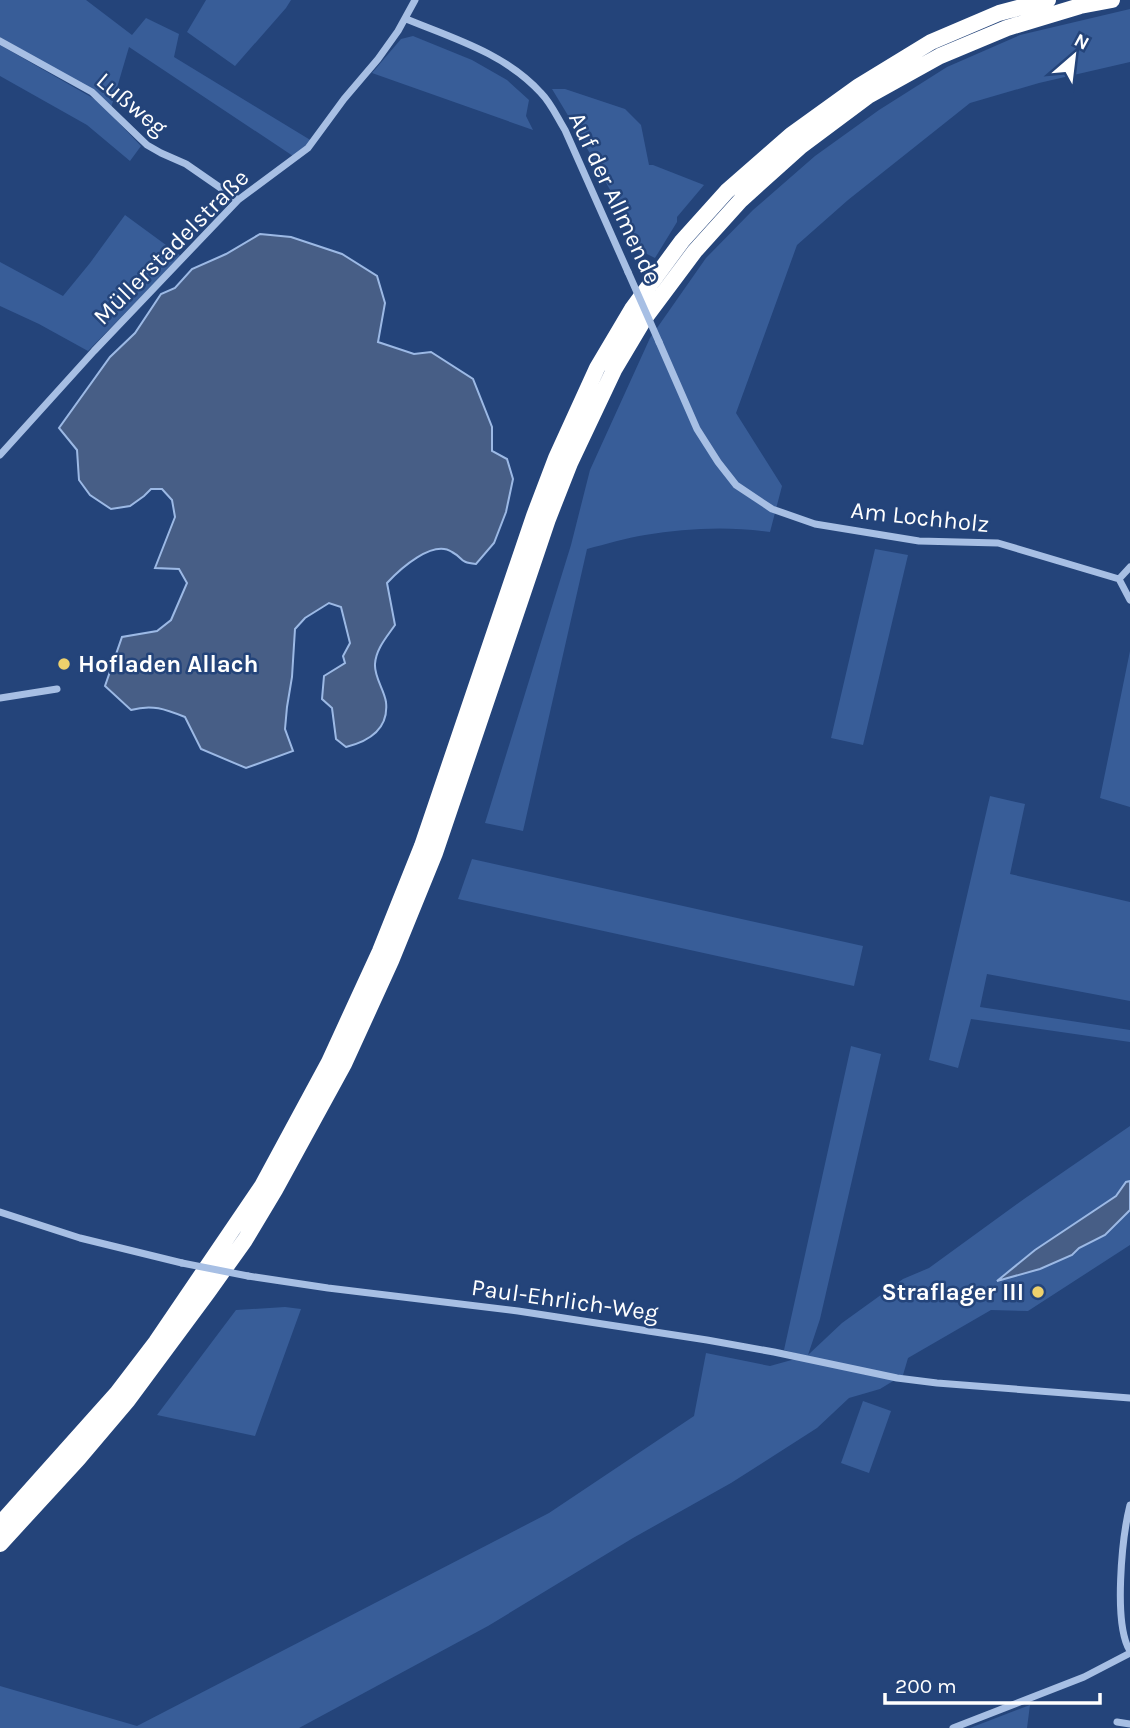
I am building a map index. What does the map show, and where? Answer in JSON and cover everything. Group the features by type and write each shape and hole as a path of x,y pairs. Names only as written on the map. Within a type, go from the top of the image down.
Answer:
{"highway":[{"path":"0,1524 108,1403 156,1342 262,1186 330,1062 380,951 422,846 556,458 597,368 632,309 682,241 727,191 790,135 859,86 930,42 999,13 1048,0"},
{"path":"0,1544 128,1400 208,1292 245,1240 275,1190 344,1064 391,961 435,853 548,519 570,463 614,370 645,318 695,251 741,200 801,146 869,96 940,56 1007,28 1080,6 1112,0"}],"street":[{"name":"Müllerstadelstraße","path":"0,454 238,200 308,148 378,59 406,19 415,0"},
{"name":"Auf der Allmende","path":"406,19 503,62 524,76 541,93 565,130 697,429 718,462"},
{"name":"Lußweg","path":"0,41 92,92 148,145 186,164 238,200"},
{"name":"Am Lochholz","path":"718,462 736,485 756,499 772,509 816,524 919,541 998,544 1119,579"},
{"path":"1130,567 1119,579 1130,600"},
{"path":"0,698 57,689"},
{"name":"Paul-Ehrlich-Weg","path":"0,1212 80,1238 248,1276 518,1311 707,1340 897,1378 1130,1398"},
{"path":"953,1728 1084,1677 1130,1652 1122,1620 1121,1576 1130,1505"},
{"path":"1117,1722 1130,1724"}],"shaded area":[{"path":"0,0 86,0 132,35 146,18 179,34 174,57 312,141 293,156 129,47 111,108 91,90 0,37"},
{"path":"206,0 291,0 235,66 187,32"},
{"path":"1130,9 1130,62 1039,83 970,103 848,200 797,245 736,413 782,486 770,532 723,528 676,531 638,536 587,549 523,831 485,823 571,545 590,470 650,338 706,258 753,210 815,156 879,110 947,67 1020,35"},
{"path":"413,36 472,60 507,80 529,100 526,116 533,130 372,73 401,39"},
{"path":"0,45 98,101 141,146 130,161 87,125 0,76"},
{"path":"552,89 565,89 625,109 641,125 649,165 704,185 677,217 677,222 655,258 645,253"},
{"path":"125,215 181,256 88,351 0,306 0,262 63,296"},
{"path":"260,234 291,237 342,254 377,276 385,303 378,342 414,354 431,352 473,379 492,427 492,451 507,459 513,479 506,512 494,543 476,564 464,561 444,549 436,549 417,557 387,583 395,625 377,653 375,664 386,702 381,727 363,741 346,747 336,739 332,708 322,699 324,676 345,663 343,656 350,643 341,607 329,603 305,618 295,629 285,729 293,751 246,768 201,749 185,717 158,708 131,710 105,686 122,637 157,631 171,620 187,583 179,569 155,568 175,517 172,500 162,489 151,489 130,506 111,509 90,495 79,480 77,450 59,428 110,357 135,333 161,294 175,288 192,269 226,254"},
{"path":"875,549 908,555 863,745 831,738"},
{"path":"1130,651 1130,807 1100,798"},
{"path":"990,796 1025,804 1010,874 1130,902 1130,1001 987,974 980,1007 1130,1030 1130,1042 971,1019 958,1068 929,1060"},
{"path":"472,859 863,946 854,986 458,899"},
{"path":"851,1046 881,1054 820,1319 808,1355 842,1323 903,1279 929,1268 1130,1126 1130,1245 1028,1311 991,1310 908,1358 903,1375 880,1389 849,1398 817,1428 731,1483 633,1538 488,1626 299,1728 0,1728 0,1686 137,1726 549,1513 694,1416 706,1353 770,1366 806,1356 784,1350"},
{"path":"1130,1181 1130,1210 1105,1235 1079,1248 1072,1255 1040,1269 997,1281 1035,1250 1116,1196 1126,1182"},
{"path":"285,1307 301,1309 255,1436 157,1415 236,1310"},
{"path":"863,1401 891,1411 869,1473 841,1463"},
{"path":"1030,1705 1027,1728 970,1728"}],"place":[{"name":"Hofladen Allach","path":"64,664"},
{"name":"Straflager III","path":"1038,1292"}]}
